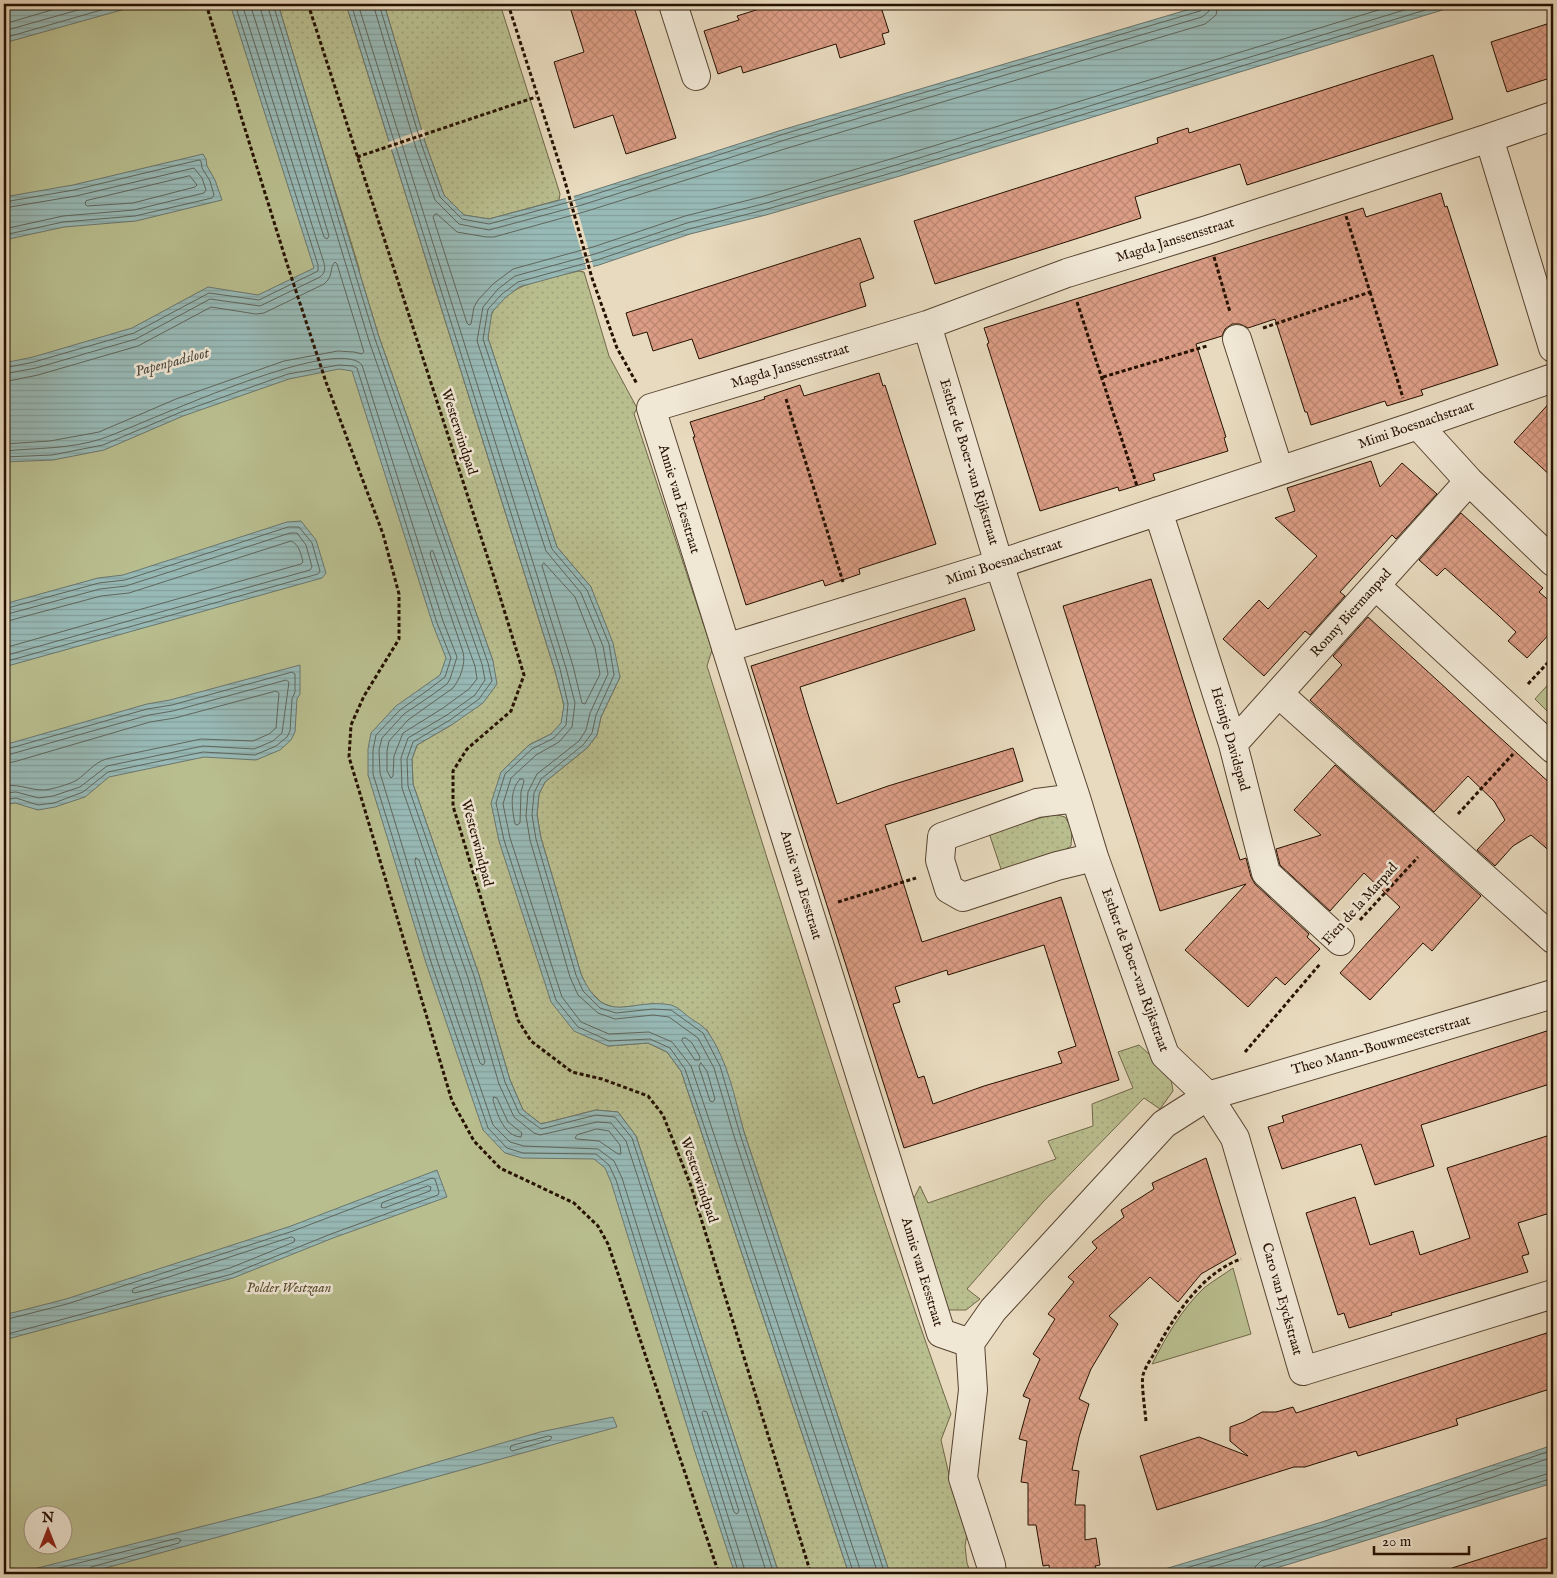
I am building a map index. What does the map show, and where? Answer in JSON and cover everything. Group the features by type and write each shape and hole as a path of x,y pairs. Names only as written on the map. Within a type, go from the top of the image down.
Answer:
{"street":[{"path":"673,4 696,76"},
{"name":"Magda Janssensstraat","path":"651,408 927,325 1067,272 1206,230 1553,116"},
{"path":"1489,138 1553,348"},
{"name":"Esther de Boer-van Rijkstraat","path":"927,325 1000,564 1094,858 1165,1055 1208,1096"},
{"path":"1237,338 1279,470"},
{"name":"Mimi Boesnachstraat","path":"726,648 1000,564 1415,426 1553,378"},
{"name":"Annie van Eesstraat","path":"651,408 941,1333 970,1343"},
{"path":"1415,426 1553,562"},
{"name":"Ronny Biermanpad","path":"1233,744 1469,481"},
{"name":"Heintje Davidspad","path":"1152,513 1233,744 1266,873 1340,941"},
{"path":"1376,586 1553,749"},
{"path":"1279,694 1553,939"},
{"path":"1076,798 1037,803 942,837 940,860 949,889 963,898 1058,866 1094,858"},
{"name":"Theo Mann-Bouwmeesterstraat","path":"1208,1096 1553,994"},
{"path":"992,1574 991,1565 963,1478 973,1390 970,1343 993,1310 1164,1124 1208,1096"},
{"name":"Caro van Eyckstraat","path":"1208,1096 1234,1138 1303,1371 1553,1294"}],"path":[{"path":"206,4 289,270 326,382 383,534 399,594 399,639 364,696 351,725 349,757 452,1101 474,1141 500,1168 574,1203 598,1226 608,1244 719,1574"},
{"name":"Westerwindpad","path":"308,4 488,558 524,675 511,711 467,749 453,771 453,806 518,1020 531,1041 572,1072 602,1079 648,1096 663,1115 691,1186 810,1574"},
{"path":"508,4 536,96 564,178 592,278 617,348 651,408"},
{"path":"357,157 536,96"},
{"path":"1337,187 1415,426"},
{"path":"1206,230 1237,338"},
{"path":"1067,272 1102,377 1152,513"},
{"path":"1102,377 1237,338 1370,292"},
{"path":"777,370 851,610"},
{"name":"Fien de la Marpad","path":"1240,1058 1340,941 1533,731"},
{"path":"809,911 943,870"},
{"path":"1146,1421 1142,1375 1173,1319 1187,1301 1211,1277 1233,1262 1267,1250"}],"green space":[{"name":"Polder Westzaan","path":"4,4 276,4 359,268 362,310 476,670 401,758 521,1118 541,1124 590,1117 775,1574 4,1574"},
{"path":"278,4 346,4 555,671 564,705 562,723 551,734 529,745 501,772 608,1046 648,1043 667,1052 681,1071 849,1574 779,1574 636,1136 618,1112 596,1110 541,1124 523,1110 510,1080 479,975 413,784 412,759 417,745 453,724 493,661 379,337"},
{"path":"384,4 500,4 560,194 559,200 489,219 464,215 444,195 426,145"},
{"path":"579,271 584,272 609,356 637,408 634,414 712,650 707,666 736,760 856,1135 951,1414 941,1440 954,1496 967,1534 965,1546 967,1563 971,1574 890,1574 744,1132 724,1064 707,1030 652,1004 616,1008 602,1003 587,988 581,974 541,838 537,815 539,794 545,782 587,748 597,735 601,717 620,677 591,587 557,547 488,338 493,311 510,294 520,287 543,279"},
{"path":"1553,679 1553,717 1535,699"},
{"path":"1054,814 1065,817 1072,829 1071,846 1058,855 1002,872 989,833"},
{"path":"1139,1045 1170,1073 1173,1091 1160,1109 1144,1098 1043,1202 967,1289 980,1299 966,1310 946,1310 911,1204 920,1186 928,1203 1056,1159 1048,1141 1093,1126 1092,1104 1133,1088 1118,1052"},
{"path":"1233,1268 1251,1334 1152,1364 1188,1305 1204,1288"}],"water":[{"path":"4,4 143,4 4,43"},
{"name":"Papenpadsloot","path":"230,4 278,4 379,337 493,661 497,684 483,703 453,724 417,745 412,759 413,784 479,975 510,1080 523,1110 541,1124 596,1110 618,1112 636,1136 779,1574 735,1574 605,1168 594,1159 522,1158 505,1153 483,1130 426,963 368,775 368,749 371,733 396,706 440,675 446,658 433,625 352,371 339,369 289,379 183,416 104,450 53,460 4,462 4,363 33,357 132,328 208,287 258,295 314,268"},
{"path":"346,4 384,4 426,145 444,195 464,215 489,219 579,195 785,129 1207,4 1462,4 900,176 766,215 690,234 599,265 519,287 492,312 488,338 557,547 591,587 613,643 620,677 601,717 597,735 587,748 545,782 539,794 537,815 541,838 581,974 590,991 600,1001 609,1006 671,1005 704,1028 715,1043 730,1080 744,1132 890,1574 849,1574 681,1071 667,1052 648,1043 608,1046 574,1031 551,1002 499,841 491,803 501,772 529,745 551,734 561,723 564,705 555,671"},
{"path":"203,154 222,200 136,221 64,227 4,240 4,197 73,185"},
{"path":"301,521 316,540 326,573 322,578 4,667 4,604 98,578 123,575 287,522"},
{"path":"300,665 300,694 297,699 295,732 291,740 280,750 256,760 204,757 109,777 85,797 55,807 38,810 15,803 4,805 4,745 147,704 170,700"},
{"path":"437,1170 447,1197 333,1238 233,1278 4,1340 4,1315 66,1299 291,1226"},
{"path":"613,1417 617,1427 84,1574 14,1574 318,1497 540,1432"},
{"path":"1553,1445 1553,1483 1257,1574 1148,1574 1322,1522"}],"pier":[{"path":"424,129 427,137 390,150 388,142"},
{"path":"573,194 594,269 587,271 565,196"}],"building":[{"path":"569,4 633,4 676,138 626,154 613,115 574,128 554,62 584,52"},
{"path":"775,4 880,4 889,32 882,34 885,44 840,58 836,44 743,73 741,66 718,74 704,31 739,20 737,16"},
{"path":"1553,22 1553,77 1507,92 1491,42"},
{"path":"1433,55 1453,119 1247,185 1240,164 1135,197 1141,218 935,284 914,221 1158,143 1157,138 1188,128 1189,133"},
{"path":"1441,193 1445,207 1447,206 1498,365 1421,390 1423,395 1387,406 1385,401 1311,425 1307,412 1305,412 1275,319 1248,328 1240,324 1232,324 1225,329 1222,336 1196,344 1226,437 1224,438 1228,451 1153,474 1155,480 1119,491 1118,487 1040,511 987,344 989,343 984,328 1363,208 1366,217"},
{"path":"860,238 874,278 860,283 866,306 699,359 692,339 653,351 647,332 633,336 626,313"},
{"path":"879,373 883,386 885,385 936,544 859,569 860,574 825,586 823,580 746,605 693,437 695,437 690,422 765,399 764,397 800,385 804,396"},
{"path":"1553,399 1553,478 1514,442"},
{"path":"1371,461 1380,487 1402,463 1437,494 1396,539 1392,535 1340,592 1345,596 1310,635 1305,631 1264,676 1223,639 1259,600 1268,609 1317,556 1275,518 1295,511 1287,488"},
{"path":"1461,513 1543,588 1539,592 1553,604 1553,630 1527,658 1508,641 1516,632 1499,616 1445,568 1437,576 1419,560"},
{"path":"1151,579 1240,860 1246,858 1255,884 1309,934 1307,937 1320,949 1285,985 1276,977 1248,1007 1185,950 1246,884 1160,911 1063,606"},
{"path":"965,598 975,630 800,687 808,714 837,804 888,786 1013,748 1023,781 885,825 922,942 1061,897 1119,1080 904,1148 751,666","holes":["1044,945 1076,1046 1058,1052 1062,1063 984,1086 933,1104 924,1076 918,1078 893,1004 900,1002 895,987 947,970 948,975"]},
{"path":"1368,617 1553,786 1553,854 1531,835 1513,846 1495,866 1477,850 1505,820 1494,801 1468,776 1434,812 1310,700 1342,665 1333,656"},
{"path":"1335,765 1481,896 1432,951 1423,943 1370,1000 1340,973 1400,907 1364,873 1330,911 1280,865 1276,849 1321,835 1294,810"},
{"path":"1553,1029 1553,1083 1421,1125 1434,1166 1375,1185 1361,1144 1282,1169 1268,1127 1284,1122 1282,1116"},
{"path":"1553,1134 1553,1212 1518,1223 1529,1254 1522,1256 1528,1272 1391,1313 1392,1315 1349,1328 1344,1313 1338,1315 1306,1213 1355,1197 1370,1245 1413,1231 1420,1255 1470,1238 1447,1168"},
{"path":"1206,1158 1236,1254 1201,1274 1178,1302 1150,1277 1109,1316 1118,1324 1091,1369 1079,1399 1089,1404 1072,1470 1079,1471 1075,1505 1085,1505 1085,1540 1096,1538 1100,1565 1095,1566 1098,1574 1050,1574 1049,1565 1043,1566 1036,1525 1028,1525 1028,1483 1021,1482 1027,1441 1019,1439 1030,1399 1023,1396 1040,1359 1033,1354 1055,1319 1048,1314 1074,1282 1068,1277 1097,1248 1092,1242 1124,1217 1121,1210 1154,1189 1152,1183"},
{"path":"1553,1331 1553,1388 1456,1419 1458,1425 1358,1456 1356,1451 1305,1467 1294,1467 1157,1510 1140,1456 1199,1437 1248,1456 1230,1441 1230,1427 1262,1412 1276,1412 1293,1407 1296,1413"},
{"path":"1553,1536 1553,1574 1453,1574 1452,1568"}]}
